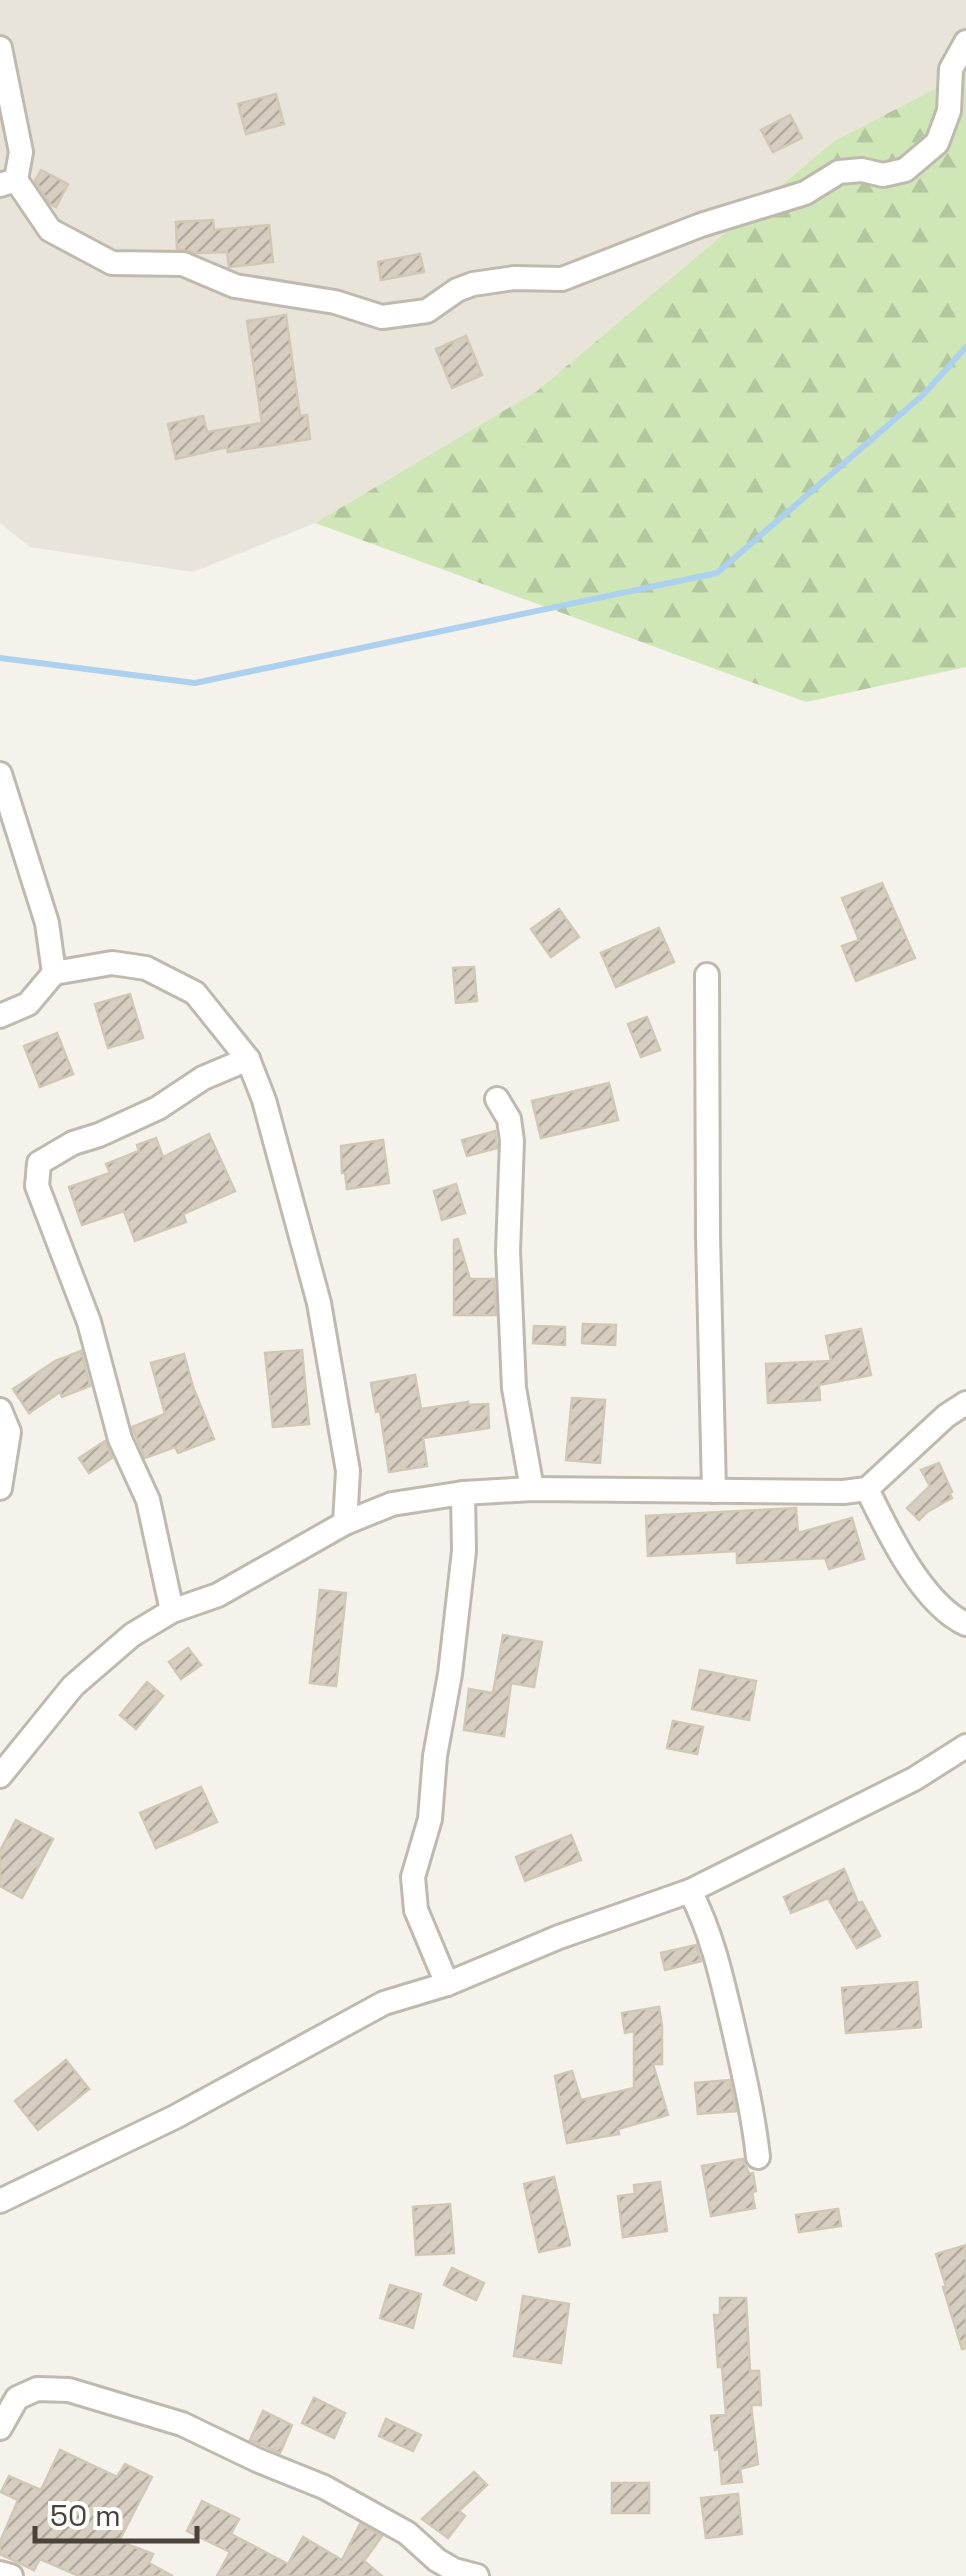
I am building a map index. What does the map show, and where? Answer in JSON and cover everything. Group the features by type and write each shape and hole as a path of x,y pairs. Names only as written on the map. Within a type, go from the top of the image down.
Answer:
{"street":[{"path":"0,48 21,152 8,183 50,230 112,263 183,264 235,286 322,299 382,316 427,311 473,284 514,278 562,279 701,225 805,193 839,172 862,170 882,175 904,170 937,144 949,111 952,68 966,42"},
{"path":"0,774 46,922 54,973"},
{"path":"0,1016 28,1004 54,973 112,963 146,968 195,993 248,1059 264,1100 319,1304 348,1472 345,1523"},
{"path":"707,975 714,1490"},
{"path":"172,1611 148,1500 120,1439 89,1322 37,1186 39,1163 72,1143 158,1108 203,1078 248,1059"},
{"path":"497,1099 509,1120 512,1141 508,1251 514,1388 532,1489"},
{"path":"0,1776 72,1686 118,1646 172,1611 218,1594 345,1523 392,1504 463,1493 532,1489 843,1492 867,1488 966,1402"},
{"path":"0,1410 10,1432 0,1488"},
{"path":"867,1488 898,1552 943,1608 966,1624"},
{"path":"446,1984 416,1910 414,1877 430,1819 435,1756 450,1674 464,1550 463,1493"},
{"path":"0,2201 175,2118 384,2003 446,1984 558,1938 690,1891 914,1778 966,1746"},
{"path":"690,1891 717,1960 754,2112 758,2157"},
{"path":"0,2428 16,2398 37,2389 69,2390 182,2424 324,2488 407,2533 454,2570 477,2576"},
{"path":"0,2573 11,2576"}],"shaded area":[{"path":"0,0 966,0 966,73 834,141 537,391 315,523 193,572 30,547 0,523"}],"green space":[{"path":"966,73 966,667 806,702 315,523 537,391 834,141"}],"building":[{"path":"276,94 284,124 246,134 238,104"},
{"path":"790,115 802,138 773,152 761,130"},
{"path":"41,170 68,184 56,207 35,181"},
{"path":"213,220 214,230 269,225 273,262 229,267 227,252 177,249 176,222"},
{"path":"420,254 424,272 381,280 378,262"},
{"path":"286,315 300,416 307,415 310,439 228,452 227,447 176,459 168,424 203,416 207,432 262,423 247,321"},
{"path":"466,336 482,375 452,388 436,349"},
{"path":"882,883 915,958 856,981 842,946 859,940 842,898"},
{"path":"559,909 579,937 551,957 531,929"},
{"path":"659,928 674,962 616,987 601,953"},
{"path":"474,967 477,1001 456,1003 453,968"},
{"path":"130,994 143,1038 108,1048 95,1004"},
{"path":"647,1017 660,1050 641,1057 628,1024"},
{"path":"57,1033 73,1074 40,1087 24,1046"},
{"path":"609,1083 618,1120 541,1138 532,1101"},
{"path":"495,1131 497,1148 467,1156 462,1140"},
{"path":"209,1134 235,1191 183,1214 186,1222 135,1241 124,1211 82,1225 69,1187 110,1173 106,1164 139,1151 137,1145 156,1138 163,1157"},
{"path":"383,1140 389,1183 347,1189 341,1146"},
{"path":"456,1184 465,1213 442,1220 434,1191"},
{"path":"458,1239 470,1279 494,1279 496,1315 454,1315 454,1240"},
{"path":"583,1324 616,1325 615,1345 582,1343"},
{"path":"534,1326 565,1327 565,1345 533,1343"},
{"path":"861,1329 871,1375 819,1385 820,1400 768,1403 766,1364 831,1361 826,1336"},
{"path":"302,1350 309,1424 273,1427 265,1353"},
{"path":"81,1351 90,1386 62,1397 60,1392 29,1413 13,1389 55,1361"},
{"path":"184,1354 214,1439 178,1453 175,1447 145,1458 132,1427 165,1414 151,1363"},
{"path":"415,1375 421,1409 468,1402 488,1404 489,1428 423,1438 427,1466 389,1472 380,1411 376,1412 371,1383"},
{"path":"572,1398 605,1400 600,1463 566,1460"},
{"path":"105,1441 112,1458 89,1473 79,1458"},
{"path":"939,1463 952,1498 919,1520 907,1508 930,1486 921,1470"},
{"path":"796,1508 798,1533 852,1518 864,1559 829,1569 825,1558 737,1563 737,1551 648,1556 646,1516"},
{"path":"320,1590 346,1593 336,1686 310,1683"},
{"path":"503,1635 542,1642 534,1687 511,1683 504,1736 464,1730 469,1689 493,1693"},
{"path":"188,1648 201,1665 181,1679 169,1662"},
{"path":"700,1670 756,1681 749,1720 692,1709"},
{"path":"147,1682 163,1696 136,1729 120,1715"},
{"path":"673,1721 703,1727 697,1754 667,1748"},
{"path":"201,1787 217,1822 156,1848 140,1813"},
{"path":"16,1820 53,1839 22,1898 0,1886 0,1851"},
{"path":"571,1835 581,1860 525,1881 516,1857"},
{"path":"844,1869 858,1903 862,1902 880,1936 857,1948 828,1898 791,1913 784,1897"},
{"path":"696,1945 701,1961 665,1970 661,1953"},
{"path":"917,1982 921,2027 846,2033 842,1988"},
{"path":"659,2007 662,2064 653,2064 668,2115 618,2129 619,2134 567,2143 555,2076 572,2071 581,2100 634,2088 634,2031 625,2033 622,2013"},
{"path":"66,2060 89,2089 38,2130 15,2101"},
{"path":"730,2080 736,2111 698,2114 695,2083"},
{"path":"743,2159 749,2174 753,2173 755,2208 711,2216 702,2166"},
{"path":"554,2177 570,2245 539,2252 524,2184"},
{"path":"660,2182 667,2231 623,2237 618,2196 635,2194 634,2185"},
{"path":"450,2204 454,2253 416,2255 413,2207"},
{"path":"838,2209 841,2226 799,2232 796,2215"},
{"path":"966,2245 966,2348 962,2349 936,2254"},
{"path":"452,2268 484,2283 476,2300 444,2285"},
{"path":"390,2285 421,2294 413,2328 380,2318"},
{"path":"523,2296 569,2304 561,2363 514,2356"},
{"path":"720,2298 746,2298 750,2371 759,2371 761,2405 751,2405 758,2464 740,2469 742,2482 722,2484 711,2416 726,2415 714,2315 720,2315"},
{"path":"314,2398 345,2413 334,2438 302,2423"},
{"path":"263,2411 292,2425 280,2453 250,2440"},
{"path":"386,2419 421,2435 413,2451 379,2436"},
{"path":"60,2450 117,2477 125,2464 152,2477 119,2541 153,2554 149,2563 173,2576 79,2576 40,2559 34,2570 0,2554 0,2542 18,2500 1,2492 9,2476 41,2490"},
{"path":"474,2472 487,2485 459,2511 465,2516 448,2538 422,2519"},
{"path":"612,2483 649,2483 649,2513 612,2513"},
{"path":"738,2494 742,2534 706,2538 701,2498"},
{"path":"202,2501 239,2519 231,2534 288,2564 303,2537 342,2560 360,2524 382,2536 364,2561 382,2576 217,2576 230,2552 187,2531"}],"waterway":[{"path":"0,658 195,683 717,573 924,394 966,347"}]}
